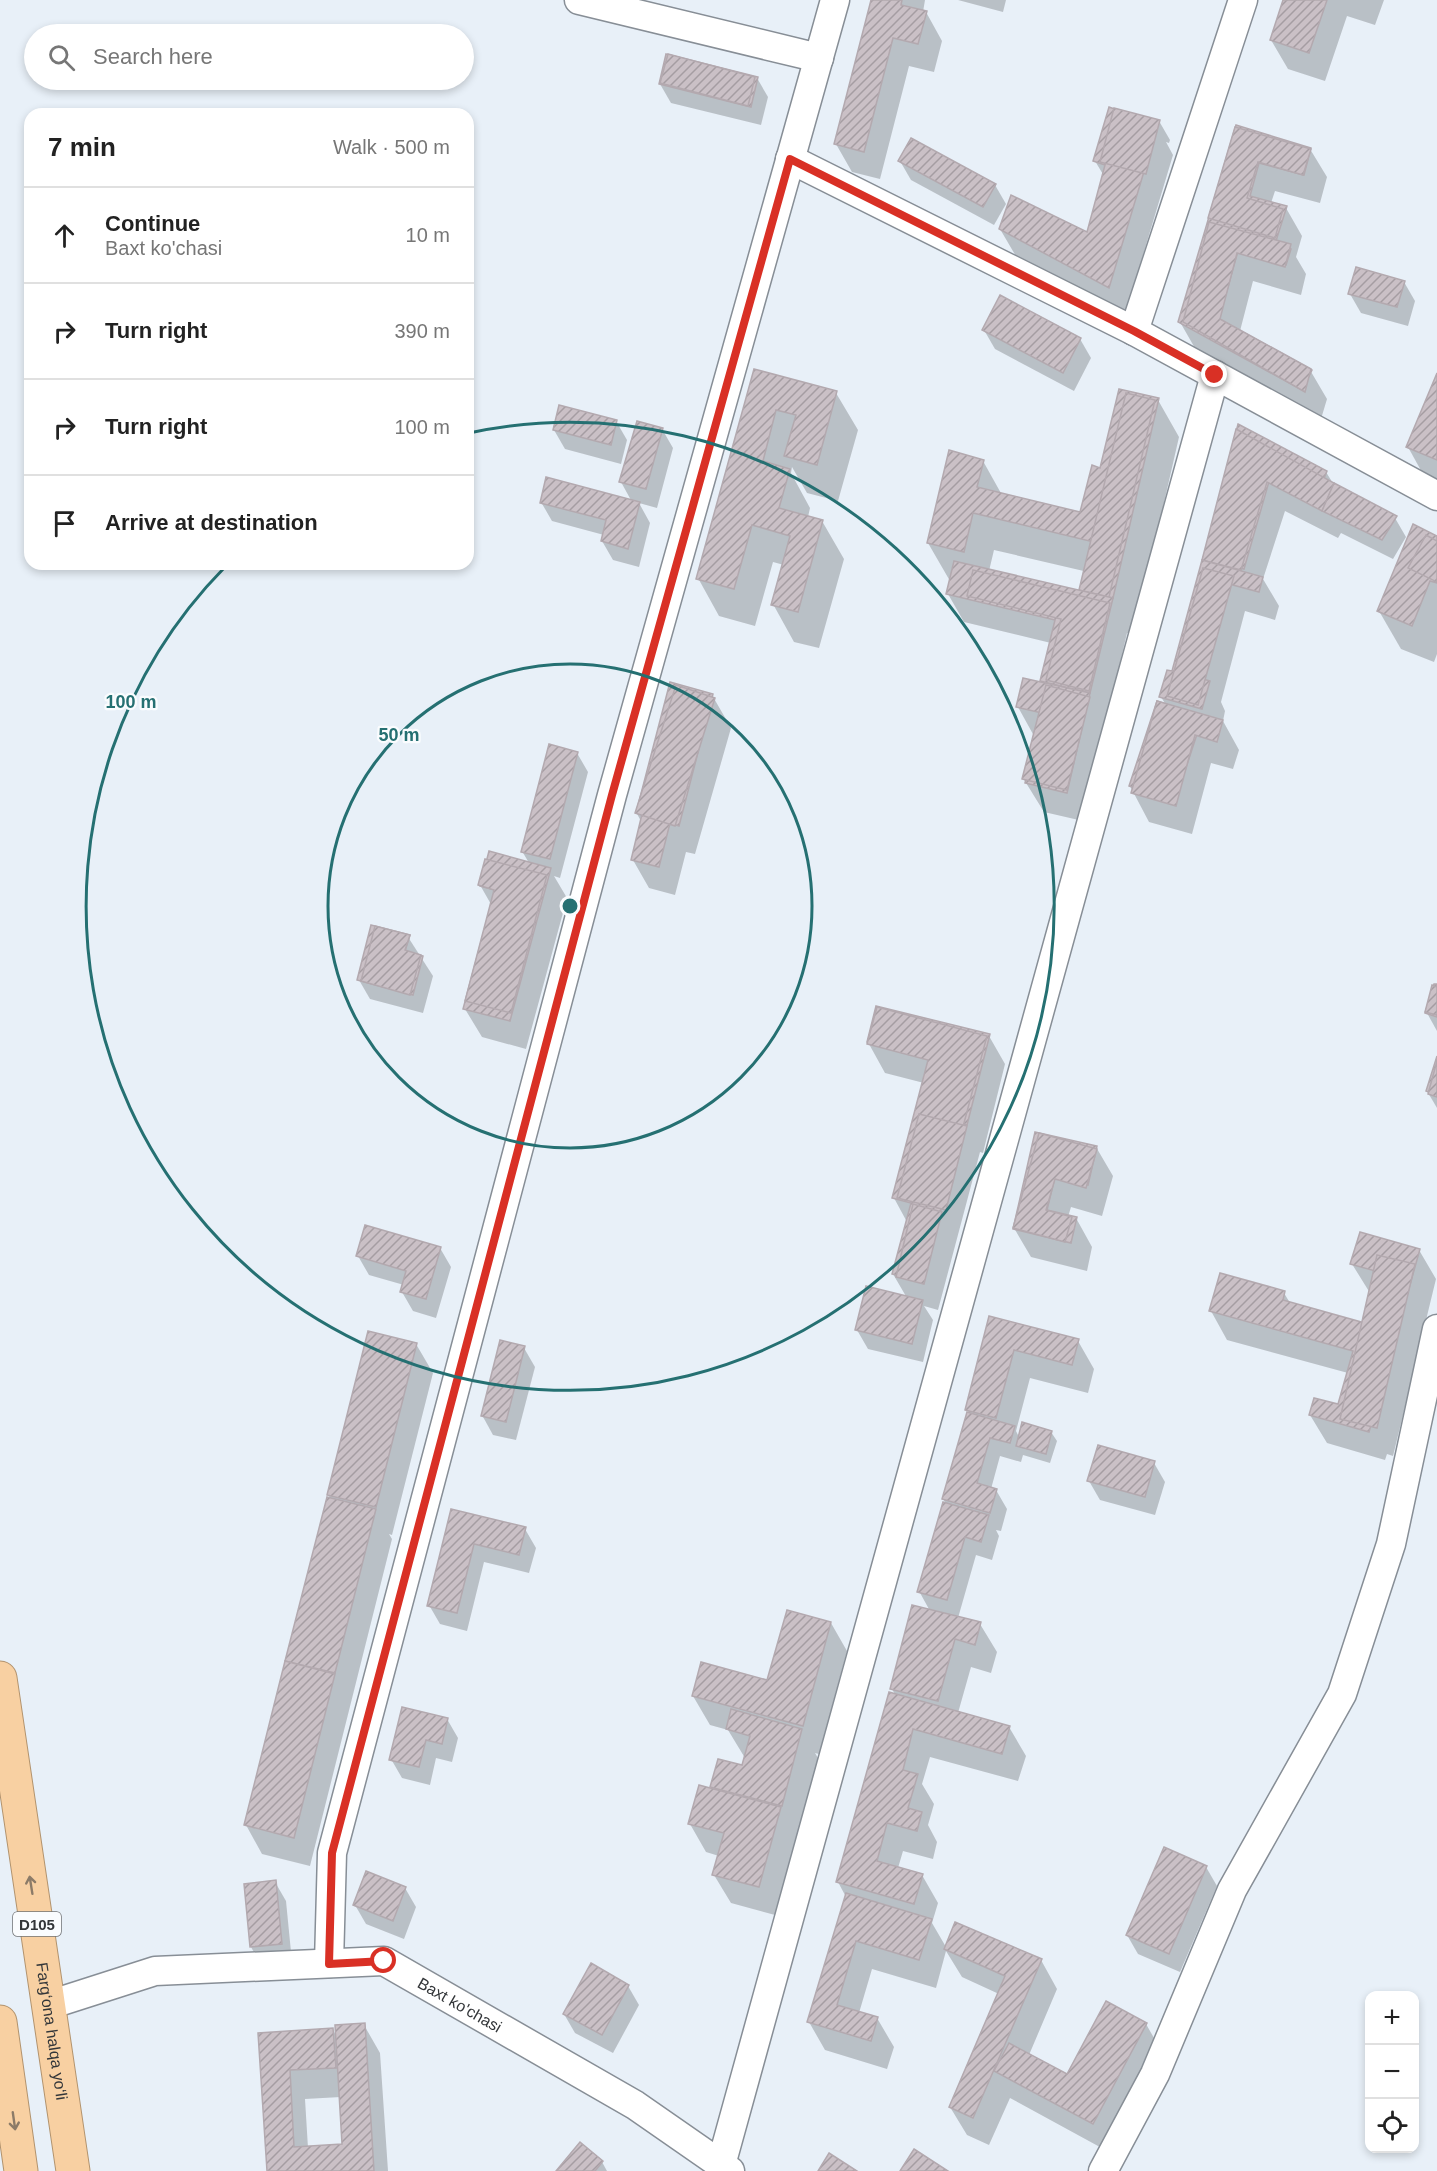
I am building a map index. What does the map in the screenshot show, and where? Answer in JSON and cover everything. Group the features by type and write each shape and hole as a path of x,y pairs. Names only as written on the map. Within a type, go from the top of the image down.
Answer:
{"highway":[{"name":"Farg‘ona halqa yo‘li","path":"0,1678 73,2171"},
{"path":"0,2022 21,2171"}],"street":[{"path":"579,0 819,58"},
{"path":"329,1964 332,1853 612,795 835,0"},
{"path":"1134,331 1243,0"},
{"path":"790,159 1134,331 1437,496"},
{"path":"725,2168 1215,375"},
{"path":"1104,2171 1155,2074 1232,1890 1342,1694 1391,1544 1437,1329"},
{"name":"Baxt ko'chasi","path":"49,2005 155,1971 384,1961 635,2105 725,2168"}],"building":[{"path":"871,0 902,0 901,5 927,11 918,44 893,38 864,152 834,144"},
{"path":"1283,0 1327,0 1309,53 1270,40"},
{"path":"666,54 758,77 751,107 659,84"},
{"path":"668,54 755,77 748,106 660,83"},
{"path":"1109,107 1158,125 1109,288 999,229 1011,195 1087,232 1105,165 1093,161"},
{"path":"1114,108 1160,120 1146,174 1100,162"},
{"path":"1236,125 1311,148 1304,175 1259,163 1250,196 1287,206 1275,244 1291,249 1286,265 1238,251 1219,319 1312,370 1302,390 1178,322"},
{"path":"1235,127 1311,149 1303,175 1258,162 1247,198 1283,209 1275,238 1208,218"},
{"path":"911,138 996,184 983,207 898,161"},
{"path":"1209,222 1291,244 1285,267 1237,253 1220,319 1311,369 1305,392 1183,322"},
{"path":"1356,267 1405,281 1397,307 1348,294"},
{"path":"1000,295 1081,338 1063,373 982,330"},
{"path":"754,369 837,391 817,465 784,456 796,415 776,410 763,461 790,469 779,508 823,520 798,612 771,605 790,536 752,525 734,589 696,579"},
{"path":"1437,373 1437,460 1406,447"},
{"path":"1119,389 1159,398 1113,598 1082,591 1094,542 973,513 964,552 927,543 949,450 984,460 977,487 1080,512 1092,465 1100,468"},
{"path":"1126,393 1155,400 1109,597 1079,590"},
{"path":"559,405 617,420 611,445 553,430"},
{"path":"637,421 663,428 646,489 619,482"},
{"path":"1238,424 1327,471 1314,502 1270,478 1244,569 1203,559"},
{"path":"1236,429 1334,483 1322,511 1267,482 1241,570 1202,560"},
{"path":"546,477 640,502 628,549 601,541 606,520 540,503"},
{"path":"1334,483 1397,516 1382,540 1322,511"},
{"path":"1413,524 1437,536 1437,583 1430,581 1412,626 1377,611"},
{"path":"1426,535 1437,541 1437,582 1408,568"},
{"path":"1202,560 1263,577 1259,592 1229,584 1203,679 1210,681 1202,709 1159,697 1167,670 1172,671"},
{"path":"954,561 1113,598 1090,693 1040,681 1055,620 946,594"},
{"path":"1203,568 1234,576 1198,705 1167,696"},
{"path":"973,570 1110,603 1089,691 1046,680 1061,619 967,596"},
{"path":"1023,678 1090,693 1067,793 1025,783 1042,713 1016,707"},
{"path":"670,682 713,694 679,826 670,823 659,867 631,860 642,814 636,813"},
{"path":"676,685 715,698 675,826 635,813"},
{"path":"1046,685 1090,697 1067,790 1022,779"},
{"path":"1157,701 1203,716 1175,801 1129,786"},
{"path":"1157,701 1223,720 1217,742 1195,735 1176,806 1131,793"},
{"path":"549,744 578,752 550,859 521,852"},
{"path":"489,851 551,868 510,1021 463,1009 495,890 480,886"},
{"path":"485,859 547,875 511,1013 465,1001 494,890 478,885"},
{"path":"371,925 410,935 405,951 423,956 413,995 357,980"},
{"path":"375,926 410,935 405,950 421,955 410,995 361,981"},
{"path":"1434,984 1437,984 1437,1017 1425,1013"},
{"path":"1432,985 1437,987 1437,1015 1425,1012"},
{"path":"876,1006 990,1034 967,1125 919,1113 932,1059 867,1042"},
{"path":"877,1007 987,1036 922,1282 892,1274 911,1203 892,1198 928,1060 867,1044"},
{"path":"1437,1056 1437,1095 1426,1091"},
{"path":"1437,1061 1437,1097 1428,1094"},
{"path":"919,1114 967,1126 946,1210 897,1198"},
{"path":"1035,1132 1097,1146 1088,1185 1055,1177 1047,1210 1077,1217 1071,1243 1013,1229"},
{"path":"1039,1133 1097,1149 1086,1188 1055,1179 1046,1210 1072,1217 1065,1242 1013,1228"},
{"path":"913,1204 942,1212 924,1284 896,1277"},
{"path":"365,1225 441,1247 426,1299 400,1292 406,1271 356,1256"},
{"path":"1360,1232 1420,1249 1369,1432 1309,1415 1314,1398 1338,1404 1353,1351 1209,1311 1220,1273 1285,1291 1283,1300 1365,1323 1379,1272 1350,1264"},
{"path":"1377,1255 1415,1264 1377,1428 1340,1419"},
{"path":"866,1286 923,1300 912,1344 855,1330"},
{"path":"989,1316 1079,1339 1072,1365 1014,1350 996,1418 965,1410"},
{"path":"368,1331 417,1343 376,1507 327,1495"},
{"path":"500,1340 525,1346 506,1422 481,1416"},
{"path":"967,1412 1015,1426 1010,1443 990,1438 977,1483 997,1489 990,1513 942,1499"},
{"path":"1022,1422 1052,1431 1046,1454 1016,1446"},
{"path":"1098,1445 1155,1461 1145,1497 1087,1481"},
{"path":"327,1497 376,1509 335,1673 285,1661"},
{"path":"943,1502 989,1515 981,1542 965,1537 947,1600 917,1592"},
{"path":"451,1509 526,1527 519,1555 474,1544 457,1613 427,1606"},
{"path":"912,1605 981,1622 975,1645 955,1639 938,1701 890,1689"},
{"path":"787,1610 831,1622 803,1726 692,1696 701,1662 767,1680"},
{"path":"285,1661 335,1674 294,1838 244,1825"},
{"path":"889,1692 1010,1726 1002,1754 913,1729 903,1770 918,1774 908,1808 922,1812 917,1831 887,1823 877,1861 923,1874 914,1904 836,1882"},
{"path":"402,1707 448,1718 442,1744 426,1740 419,1767 389,1760"},
{"path":"731,1709 802,1729 782,1806 710,1787 718,1759 742,1765 750,1736 726,1729"},
{"path":"699,1785 781,1807 759,1887 712,1875 724,1833 688,1824"},
{"path":"1164,1847 1207,1866 1169,1954 1126,1935"},
{"path":"366,1871 406,1887 393,1921 353,1905"},
{"path":"276,1880 282,1944 250,1947 244,1884"},
{"path":"846,1893 932,1919 919,1960 856,1941 837,2005 878,2017 871,2041 807,2022"},
{"path":"955,1922 1042,1959 973,2118 949,2107 1005,1976 944,1949"},
{"path":"591,1963 629,1985 602,2035 563,2014"},
{"path":"1106,2001 1147,2023 1093,2124 994,2071 1009,2043 1067,2074"},
{"path":"365,2023 374,2171 267,2171 258,2033 333,2028 336,2068 290,2070 294,2147 342,2144 335,2025"},
{"path":"580,2142 603,2161 595,2171 556,2171"},
{"path":"914,2149 948,2171 900,2171"},
{"path":"829,2153 857,2171 818,2171"}],"route":[{"path":"384,1961 329,1964 332,1853 612,795 790,159 1134,331 1215,375"}]}
